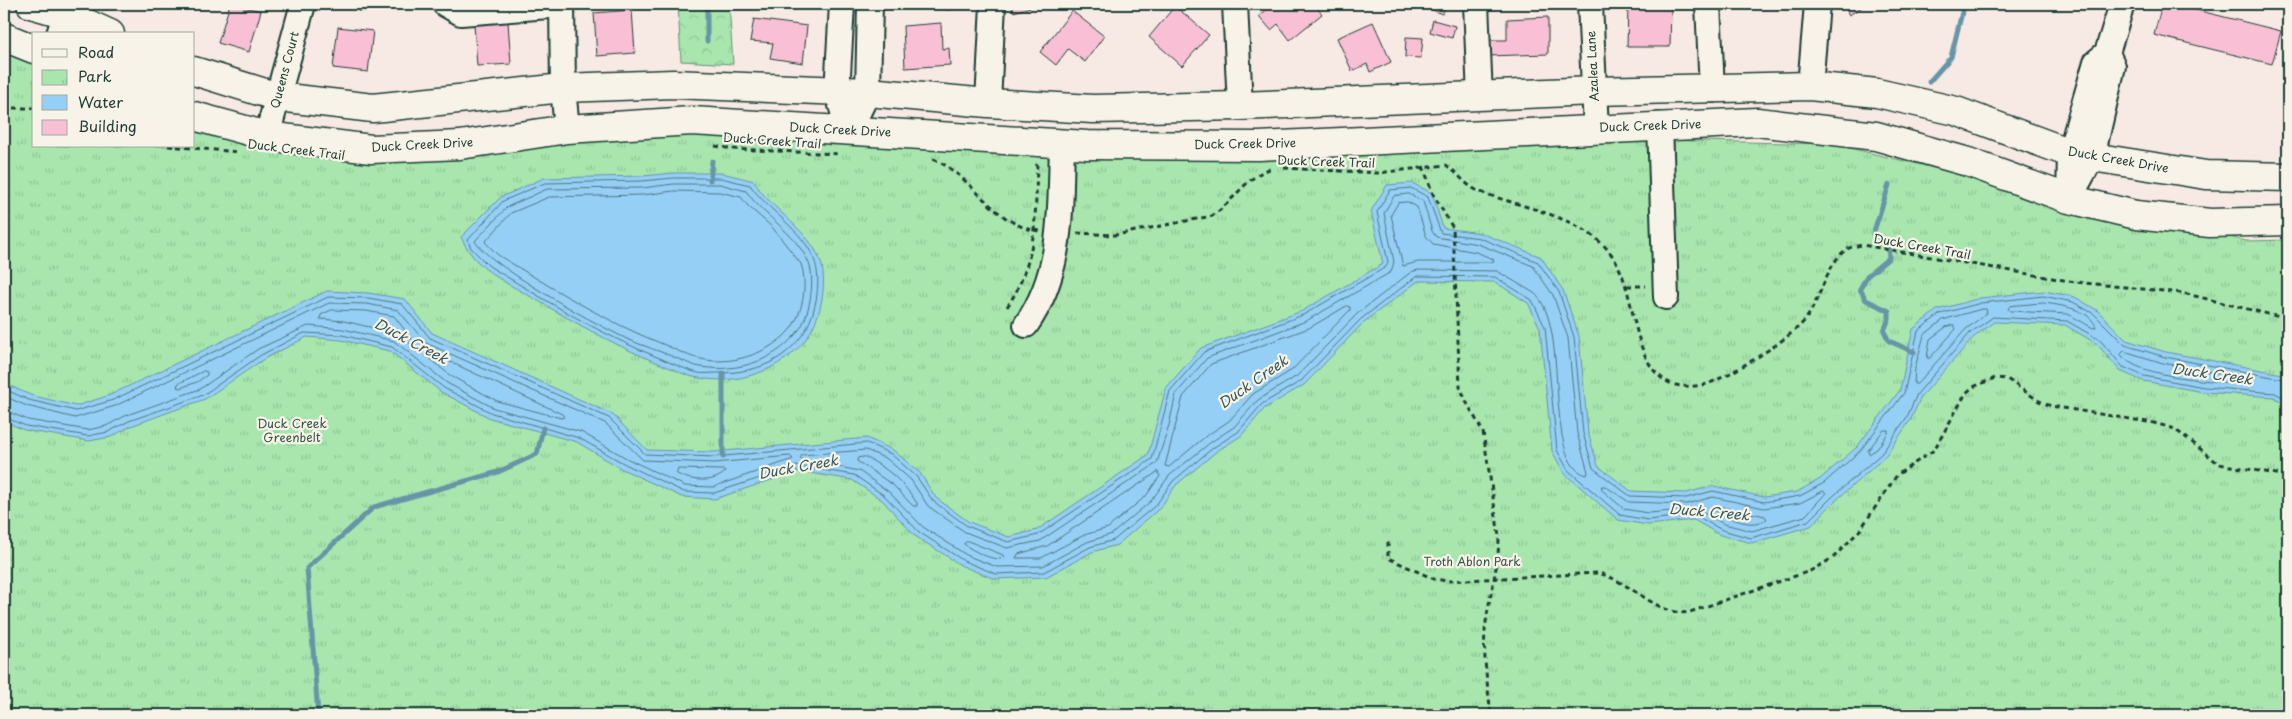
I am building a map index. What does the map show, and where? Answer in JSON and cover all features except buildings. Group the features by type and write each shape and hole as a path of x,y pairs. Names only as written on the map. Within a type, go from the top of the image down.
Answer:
{"main road":[{"path":"31,4 105,32"},
{"path":"4,38 32,48"},
{"name":"Duck Creek Drive","path":"195,71 278,97 373,108 563,88 674,84 868,92 988,103 1093,109 1240,106 1594,91 1712,90 1810,86 1877,93 1956,111 2081,155 2206,175 2288,177"},
{"name":"Duck Creek Drive","path":"195,116 267,136 371,148 460,145 567,130 692,121 847,142 1259,146 1660,125 1757,122 1876,136 1968,162 2069,199 2136,215 2192,222 2288,221"}],"street":[{"path":"445,4 461,13 562,4 563,88 567,130"},
{"path":"842,4 838,92 847,142"},
{"path":"847,142 868,92 870,4"},
{"path":"988,103 993,4"},
{"path":"1234,4 1240,106"},
{"path":"1476,4 1480,97"},
{"name":"Azalea Lane","path":"1590,4 1596,129"},
{"path":"1708,4 1712,90"},
{"path":"1810,86 1817,4"},
{"path":"2069,199 2081,155 2113,66 2107,53 2122,4"},
{"name":"Queens Court","path":"267,136 300,5"},
{"path":"1660,125 1666,297"},
{"path":"1026,325 1038,308 1049,282 1059,232 1062,144"}],"path":[{"path":"4,108 32,108"},
{"name":"Duck Creek Trail","path":"706,144 733,149 847,142"},
{"name":"Duck Creek Trail","path":"190,148 245,153"},
{"name":"Duck Creek Trail","path":"925,156 939,161 959,174 994,208 1022,227 1034,230 1115,235 1212,216 1249,181 1263,171 1273,168 1378,173 1423,166 1446,165 1463,181 1478,191 1562,220 1580,229 1607,249 1617,263 1627,286 1647,362 1655,374 1669,383 1686,386 1707,384 1737,369 1792,333 1808,315 1838,257 1848,248 1862,245 2075,282 2183,293 2288,319"},
{"path":"939,161 946,158"},
{"path":"1007,307 1016,293 1029,261 1034,230 1038,159"},
{"path":"1423,166 1434,194 1453,228 1460,387 1483,432 1498,536 1499,553 1493,578 1484,653 1491,715"},
{"path":"1388,542 1388,558 1434,579 1448,580 1598,573 1620,581 1664,609 1682,614 1810,571 1833,558 1852,540 1897,475 1934,450 1966,393 1985,381 1996,378 2007,379 2038,401 2051,406 2136,419 2172,428 2209,458 2228,467 2288,476"}],"green space":[{"path":"678,4 729,4 733,64 681,61"},
{"name":"Duck Creek Greenbelt","path":"4,44 32,55 32,148 195,148 195,121 268,140 691,133 1356,154 1655,140 1832,144 2246,241 2288,240 2288,715 4,715"}],"water":[{"path":"674,173 722,173 754,181 770,201 810,242 817,254 822,266 823,286 820,307 813,327 802,344 792,354 768,369 741,378 713,380 690,376 646,358 582,326 498,278 475,259 461,237 501,197 544,178 642,176"},
{"name":"Duck Creek","path":"1412,183 1432,193 1443,228 1481,233 1541,257 1563,290 1579,336 1588,432 1598,466 1631,491 1686,493 1713,486 1764,497 1797,492 1820,479 1857,447 1900,390 1913,329 1937,310 1980,298 2044,291 2075,297 2097,310 2126,340 2166,352 2288,375 2288,406 2274,397 2203,392 2143,381 2120,371 2097,344 2065,325 1994,322 1974,337 1921,397 1911,419 1886,456 1833,503 1811,526 1752,543 1720,535 1694,520 1648,525 1618,520 1564,473 1552,451 1540,328 1528,303 1495,282 1418,281 1364,322 1304,385 1265,408 1241,436 1217,451 1176,485 1160,508 1117,545 1092,552 1046,577 995,579 962,566 915,536 882,500 852,480 798,471 715,499 682,497 622,469 577,442 490,418 441,392 390,351 341,340 307,337 264,359 205,399 131,426 111,437 89,441 24,430 4,421 4,383 30,395 76,406 110,395 327,291 368,293 405,299 432,333 612,414 647,450 713,452 867,438 893,450 920,473 936,498 969,522 1009,537 1037,530 1148,455 1166,388 1201,348 1302,311 1383,264 1371,211 1387,185"}],"waterway":[{"path":"707,4 707,41"},
{"path":"1929,82 1951,57 1964,4"},
{"path":"710,180 712,161"},
{"path":"1889,185 1873,234 1888,245 1889,258 1867,276 1860,289 1866,300 1889,311 1889,318 1884,331 1889,341 1914,352"},
{"path":"723,373 723,457"},
{"path":"318,715 307,568 374,507 498,472 537,454 543,428"}],"park label":[{"name":"Troth Ablon Park","path":"1472,562"}]}
